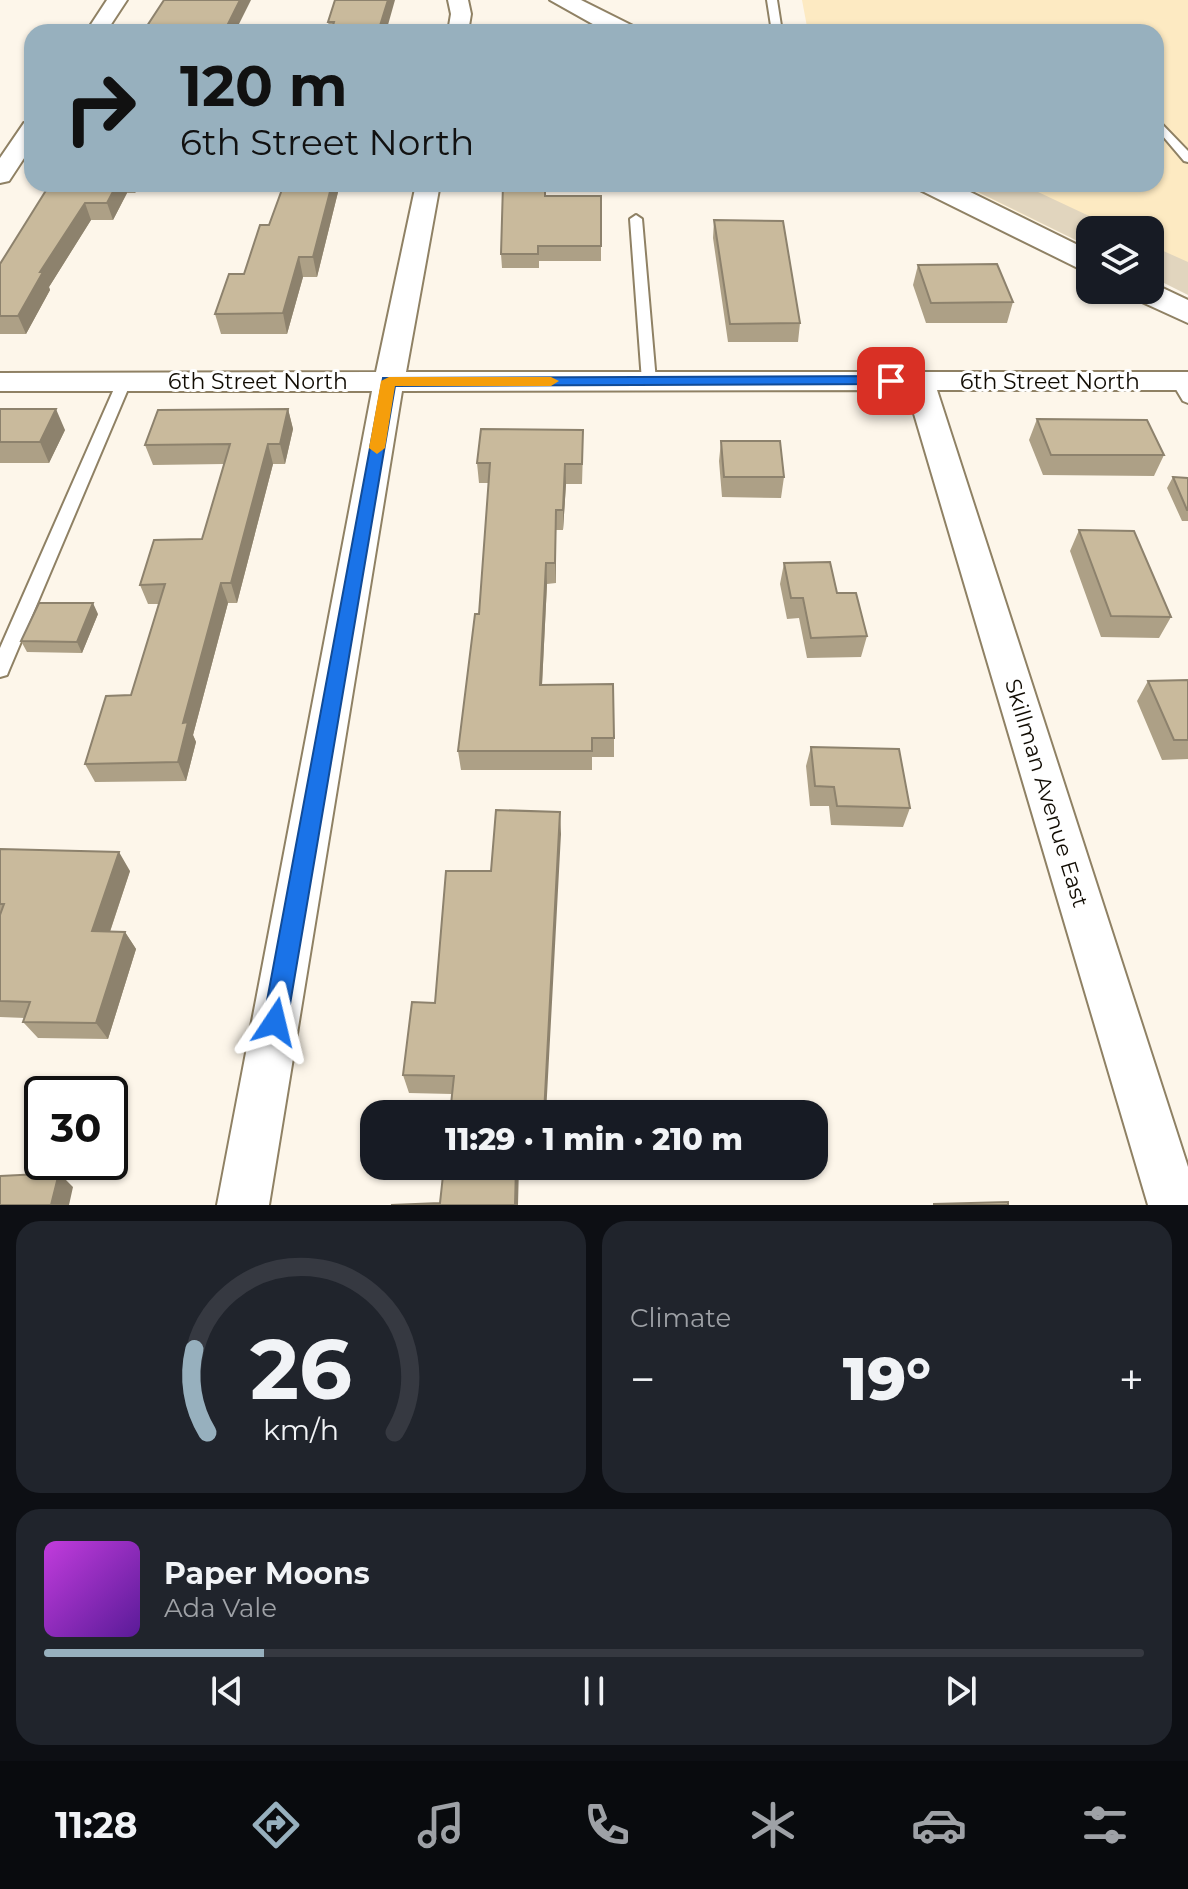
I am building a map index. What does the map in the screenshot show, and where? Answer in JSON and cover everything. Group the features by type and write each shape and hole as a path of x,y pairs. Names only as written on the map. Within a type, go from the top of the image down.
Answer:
{"street":[{"path":"101,24 117,0"},
{"path":"458,0 459,24"},
{"path":"562,0 610,24"},
{"path":"0,176 24,140"},
{"path":"243,1205 389,381 426,192"},
{"path":"947,192 1076,257"},
{"path":"1164,301 1188,313"},
{"name":"6th Street North","path":"0,382 919,381 1185,387"},
{"name":"Skillman Avenue East","path":"919,381 1174,1205"}],"lane":[{"path":"772,0 776,24"},
{"path":"1164,130 1188,158"},
{"path":"636,219 649,381"},
{"path":"0,670 124,382"}],"shaded area":[{"path":"802,0 1188,0 1188,294 1164,282 1164,216 1076,216 1076,240 977,192 1164,192 1164,24 806,24"},
{"path":"978,192 1038,192 1089,216 1076,216 1076,240"},
{"path":"1164,251 1188,262 1188,295 1164,283"}],"building":[{"path":"164,0 240,0 228,24 148,24"},
{"path":"335,0 388,0 380,24 328,22"},
{"path":"45,192 113,192 107,203 85,203 40,272 43,272 18,316 0,316 0,264"},
{"path":"281,192 330,192 313,257 299,257 283,313 215,314 229,274 244,274 260,225 269,225"},
{"path":"503,192 601,196 601,246 538,246 538,254 501,254"},
{"path":"714,220 783,221 800,323 730,324"},
{"path":"997,264 1013,302 931,303 918,265"},
{"path":"0,409 56,409 40,442 0,442"},
{"path":"288,409 280,444 268,444 231,583 221,583 183,723 188,722 178,762 85,764 106,696 131,695 165,584 140,585 154,540 202,539 230,444 145,445 158,410"},
{"path":"1037,419 1147,420 1164,455 1051,455"},
{"path":"481,429 583,430 582,464 565,464 563,510 556,510 555,563 546,563 540,685 613,684 614,738 592,738 592,751 458,751 475,614 479,614 490,463 477,463"},
{"path":"721,441 780,441 784,477 724,477"},
{"path":"1173,477 1188,478 1188,510 1187,510"},
{"path":"1079,530 1134,531 1171,617 1111,616"},
{"path":"830,562 837,593 856,593 867,636 811,638 803,598 791,598 784,563"},
{"path":"39,603 93,603 77,642 21,641"},
{"path":"1188,680 1188,740 1174,740 1148,681"},
{"path":"811,747 899,749 910,808 837,806 834,787 815,786"},
{"path":"496,810 560,812 545,1100 451,1100 454,1076 403,1075 412,1002 435,1003 446,871 491,871"},
{"path":"0,849 119,852 92,931 125,932 96,1023 23,1022 30,1002 0,1001 0,915 4,904 0,904"},
{"path":"24,1175 24,1180 57,1180 51,1205 0,1205 0,1176"},
{"path":"442,1180 516,1180 515,1205 391,1205 440,1203"},
{"path":"1008,1202 1008,1205 933,1204"}],"slow traffic":[{"path":"377,448 389,381 551,381"}],"route":[{"path":"275,1022 389,381 891,381"}]}
